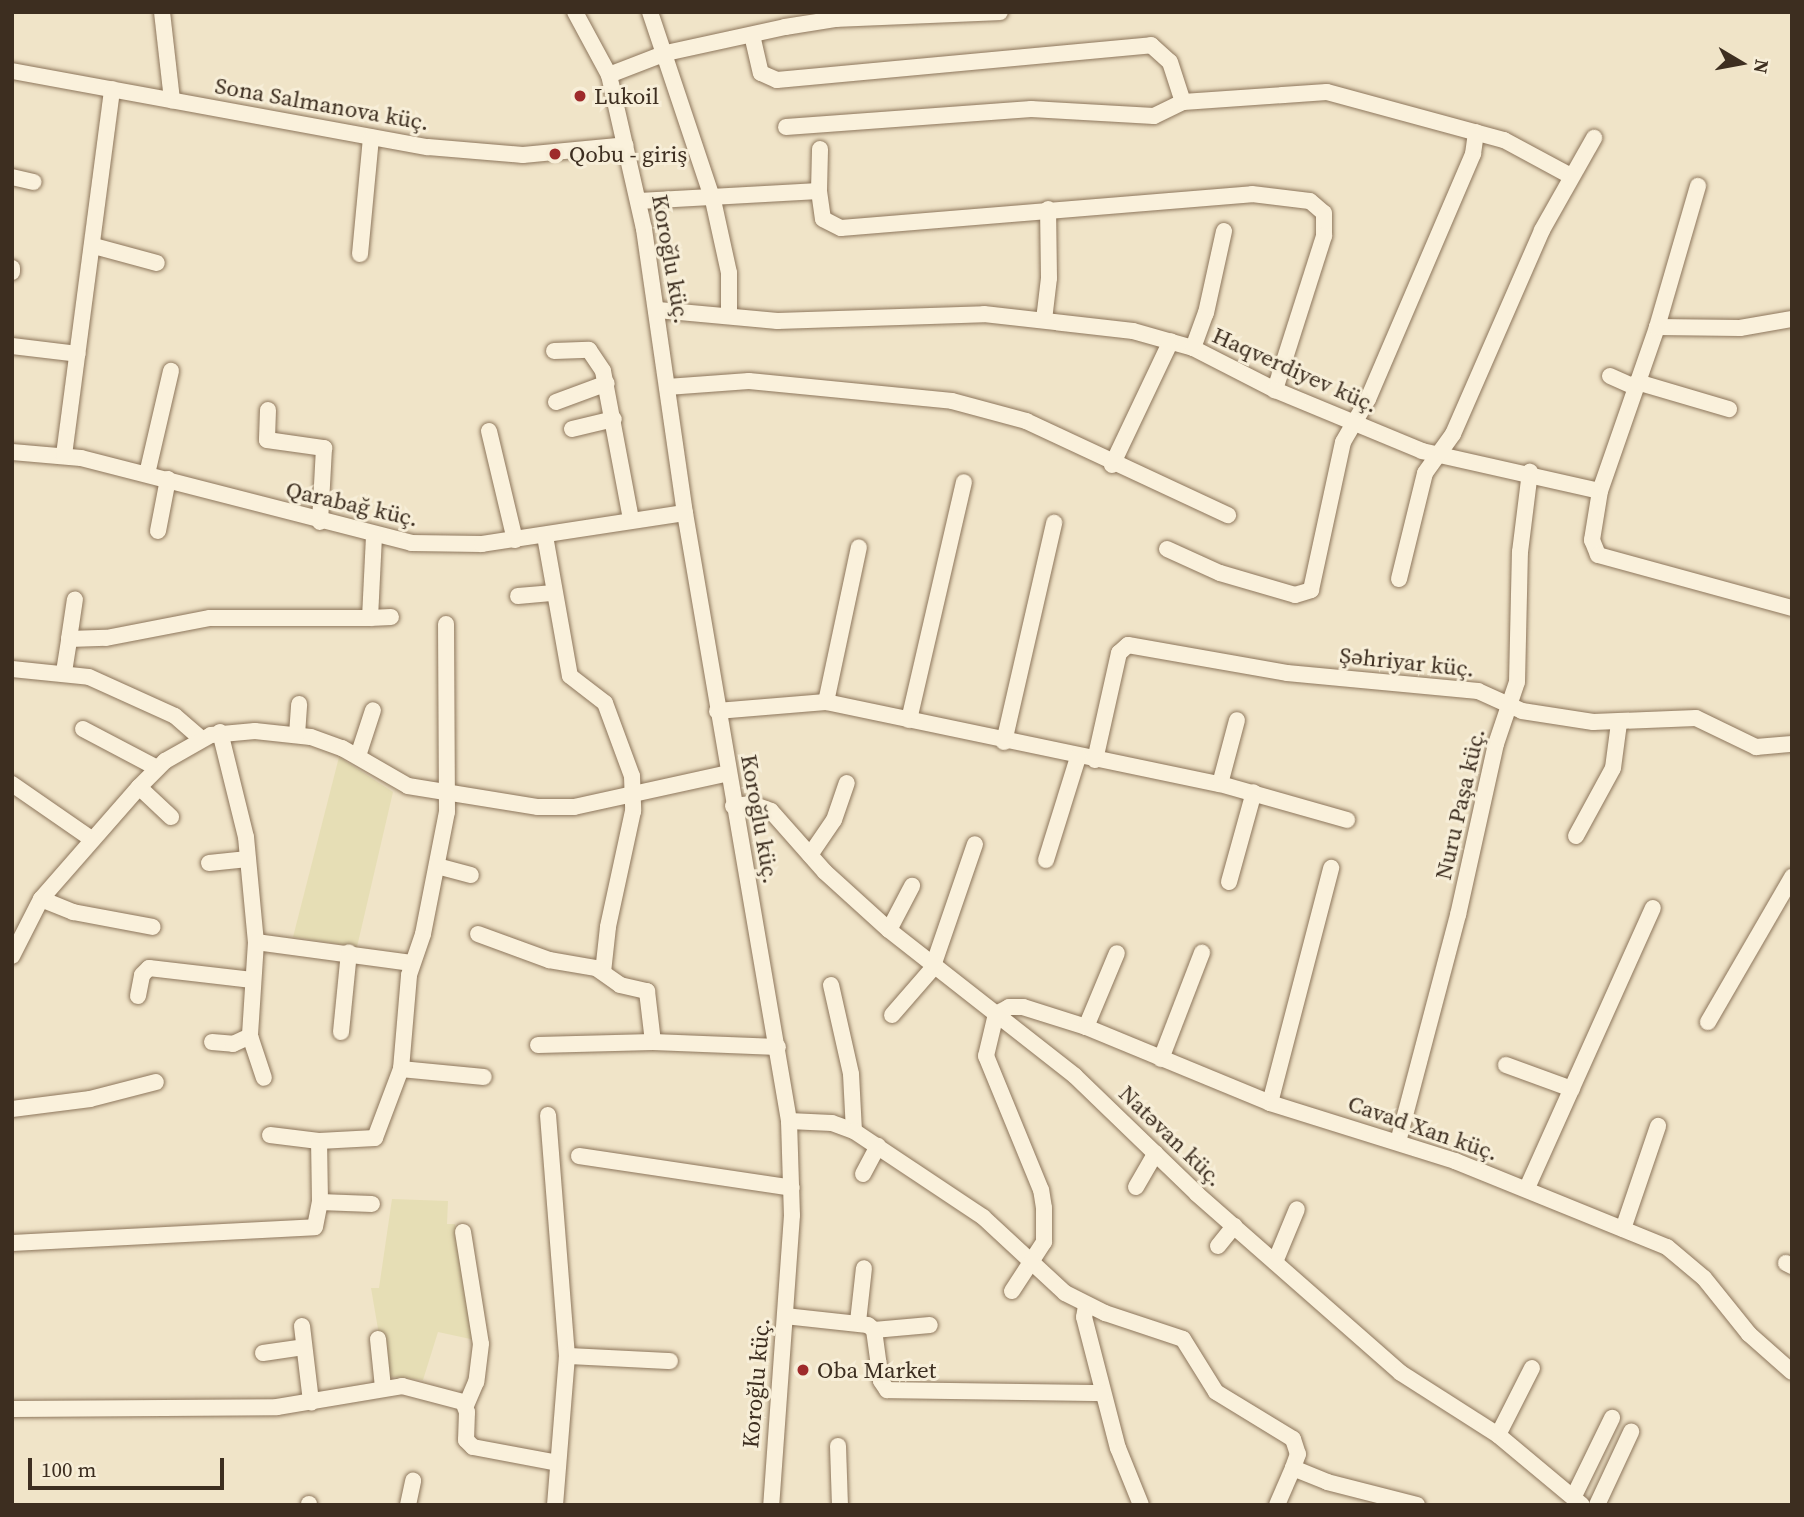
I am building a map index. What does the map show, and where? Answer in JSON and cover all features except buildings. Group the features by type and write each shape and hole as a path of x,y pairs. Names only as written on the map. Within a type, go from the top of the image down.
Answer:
{"street":[{"path":"162,12 172,100"},
{"name":"Koroğlu küç.","path":"575,12 609,75 639,201 658,310 685,513 717,711 778,1046 789,1121 792,1188 771,1505"},
{"path":"650,12 666,53 713,200 729,273 729,313"},
{"path":"609,75 666,53 836,19 1000,12"},
{"path":"752,35 761,73 777,80 1151,45 1170,62 1183,102"},
{"name":"Sona Salmanova küç.","path":"12,71 371,138 523,155 626,145"},
{"path":"64,455 94,246 112,89"},
{"path":"786,127 1031,109 1154,116 1183,102 1326,92 1476,132 1529,151 1569,175"},
{"path":"1167,549 1220,573 1307,595 1343,442 1368,399 1473,153 1476,132"},
{"path":"360,254 371,138"},
{"path":"1399,579 1422,482 1454,434 1569,175 1594,138"},
{"path":"820,149 819,191 823,219 841,228 1252,194 1318,205 1324,213 1324,236 1275,390"},
{"path":"12,177 33,182"},
{"path":"1698,187 1657,327 1600,491 1592,547 1598,555 1792,608"},
{"path":"639,201 713,200 819,191"},
{"path":"1044,320 1051,245 1048,209"},
{"path":"1193,348 1206,313 1224,231"},
{"path":"94,246 157,263"},
{"name":"Haqverdiyev küç.","path":"658,310 729,313 777,321 951,313 1044,320 1171,341 1193,348 1275,390 1438,456 1530,472 1600,491"},
{"path":"1657,327 1740,328 1792,319"},
{"path":"1112,465 1171,341"},
{"path":"12,346 78,354"},
{"path":"554,351 589,350 607,383 631,519"},
{"path":"147,474 171,371"},
{"path":"1610,376 1729,410"},
{"path":"667,387 749,381 952,401 1026,421 1112,465 1228,515"},
{"path":"556,402 607,383"},
{"path":"268,410 267,440 324,448 320,522"},
{"path":"572,429 614,419"},
{"path":"489,431 515,540"},
{"name":"Qarabağ küç.","path":"12,452 64,455 167,479 374,535 446,545 545,536 631,519 685,513"},
{"name":"Nuru Paşa küç.","path":"1398,1142 1461,903 1496,744 1517,682 1520,552 1530,472"},
{"path":"158,531 167,479"},
{"path":"909,720 964,482"},
{"path":"1004,742 1054,523"},
{"path":"370,618 374,535"},
{"path":"545,536 570,676 605,703 628,763 634,794 603,972"},
{"path":"826,702 859,547"},
{"path":"518,596 554,593"},
{"path":"64,672 75,599"},
{"path":"69,639 106,638 210,618 391,617"},
{"path":"270,1135 319,1141 375,1139 401,1069 412,963 423,934 449,795 446,624"},
{"name":"Şəhriyar küç.","path":"1086,758 1119,653 1128,645 1287,673 1478,691 1542,716 1619,723 1683,716 1709,721 1756,747 1792,744"},
{"path":"12,669 64,672 97,680 175,716 200,738"},
{"path":"717,711 826,702 1004,742 1220,784 1254,792 1297,809 1347,820"},
{"path":"297,735 299,704"},
{"path":"358,756 373,710"},
{"path":"1220,784 1237,720"},
{"path":"1576,836 1614,768 1619,723"},
{"path":"83,729 157,768"},
{"path":"12,956 41,899 139,787 157,768 200,738 220,732 297,735 358,756 397,782 449,795 555,807 634,794 728,773"},
{"path":"220,732 244,821 256,942 250,1036 264,1078"},
{"path":"1046,860 1086,758"},
{"path":"12,783 93,840"},
{"path":"810,855 834,820 847,783"},
{"path":"139,787 171,817"},
{"path":"1229,882 1254,792"},
{"name":"Natəvan küç.","path":"733,806 752,804 771,811 810,855 888,930 932,969 996,1014 1075,1076 1234,1226 1401,1373 1498,1435 1578,1501"},
{"path":"892,1015 932,969 975,844"},
{"path":"209,863 248,859"},
{"path":"437,866 471,875"},
{"path":"1270,1103 1331,868"},
{"path":"1707,1022 1792,877"},
{"path":"888,930 912,886"},
{"path":"41,899 73,912 153,926"},
{"path":"1527,1188 1653,908"},
{"path":"478,934 549,960 603,972 620,985 647,991 653,1042"},
{"path":"256,942 349,952 412,963"},
{"path":"341,1032 349,952"},
{"path":"1086,1027 1116,953"},
{"path":"1161,1059 1202,953"},
{"path":"138,996 142,975 149,968 252,981"},
{"path":"831,985 851,1074 854,1131"},
{"name":"Cavad Xan küç.","path":"996,1014 1009,1007 1023,1007 1086,1027 1270,1103 1398,1142 1527,1188 1623,1229 1685,1261 1749,1334 1792,1371"},
{"path":"996,1014 989,1034 989,1071 1041,1190 1044,1242 1012,1291"},
{"path":"212,1042 233,1044 250,1036"},
{"path":"538,1045 653,1042 778,1046"},
{"path":"1506,1065 1572,1089"},
{"path":"401,1069 484,1077"},
{"path":"12,1109 90,1099 156,1082"},
{"path":"548,1115 567,1356 555,1505"},
{"path":"789,1121 832,1123 854,1131 983,1216 1054,1284 1086,1306 1183,1339 1216,1392 1293,1439 1298,1454 1277,1505"},
{"path":"1623,1229 1658,1126"},
{"path":"12,1243 309,1231 319,1221 319,1141"},
{"path":"863,1174 878,1146"},
{"path":"1136,1187 1156,1153"},
{"path":"579,1156 792,1188"},
{"path":"320,1202 372,1204"},
{"path":"1275,1262 1297,1209"},
{"path":"1219,1246 1234,1226"},
{"path":"463,1232 481,1344 476,1382 466,1406 466,1440 473,1447 558,1463"},
{"path":"858,1322 864,1268"},
{"path":"1086,1306 1103,1393 1141,1505"},
{"path":"785,1316 858,1322 874,1331 930,1325"},
{"path":"302,1326 311,1402"},
{"path":"874,1331 881,1381 887,1390 1103,1393"},
{"path":"378,1339 383,1387"},
{"path":"263,1353 304,1347"},
{"path":"567,1356 670,1361"},
{"path":"1498,1435 1532,1368"},
{"path":"12,1409 277,1407 383,1387 420,1389 466,1406"},
{"path":"1578,1501 1612,1418"},
{"path":"1597,1505 1631,1432"},
{"path":"838,1446 840,1505"},
{"path":"1293,1468 1338,1486 1417,1505"},
{"path":"408,1505 413,1481"}],"shaded area":[{"path":"339,757 393,792 357,947 293,937"},
{"path":"392,1199 448,1201 447,1224 455,1224 475,1340 438,1332 423,1380 386,1376 371,1288 379,1288"}],"place":[{"name":"Lukoil","path":"580,96"},
{"name":"Qobu - giriş","path":"555,154"},
{"name":"Oba Market","path":"803,1370"}]}
